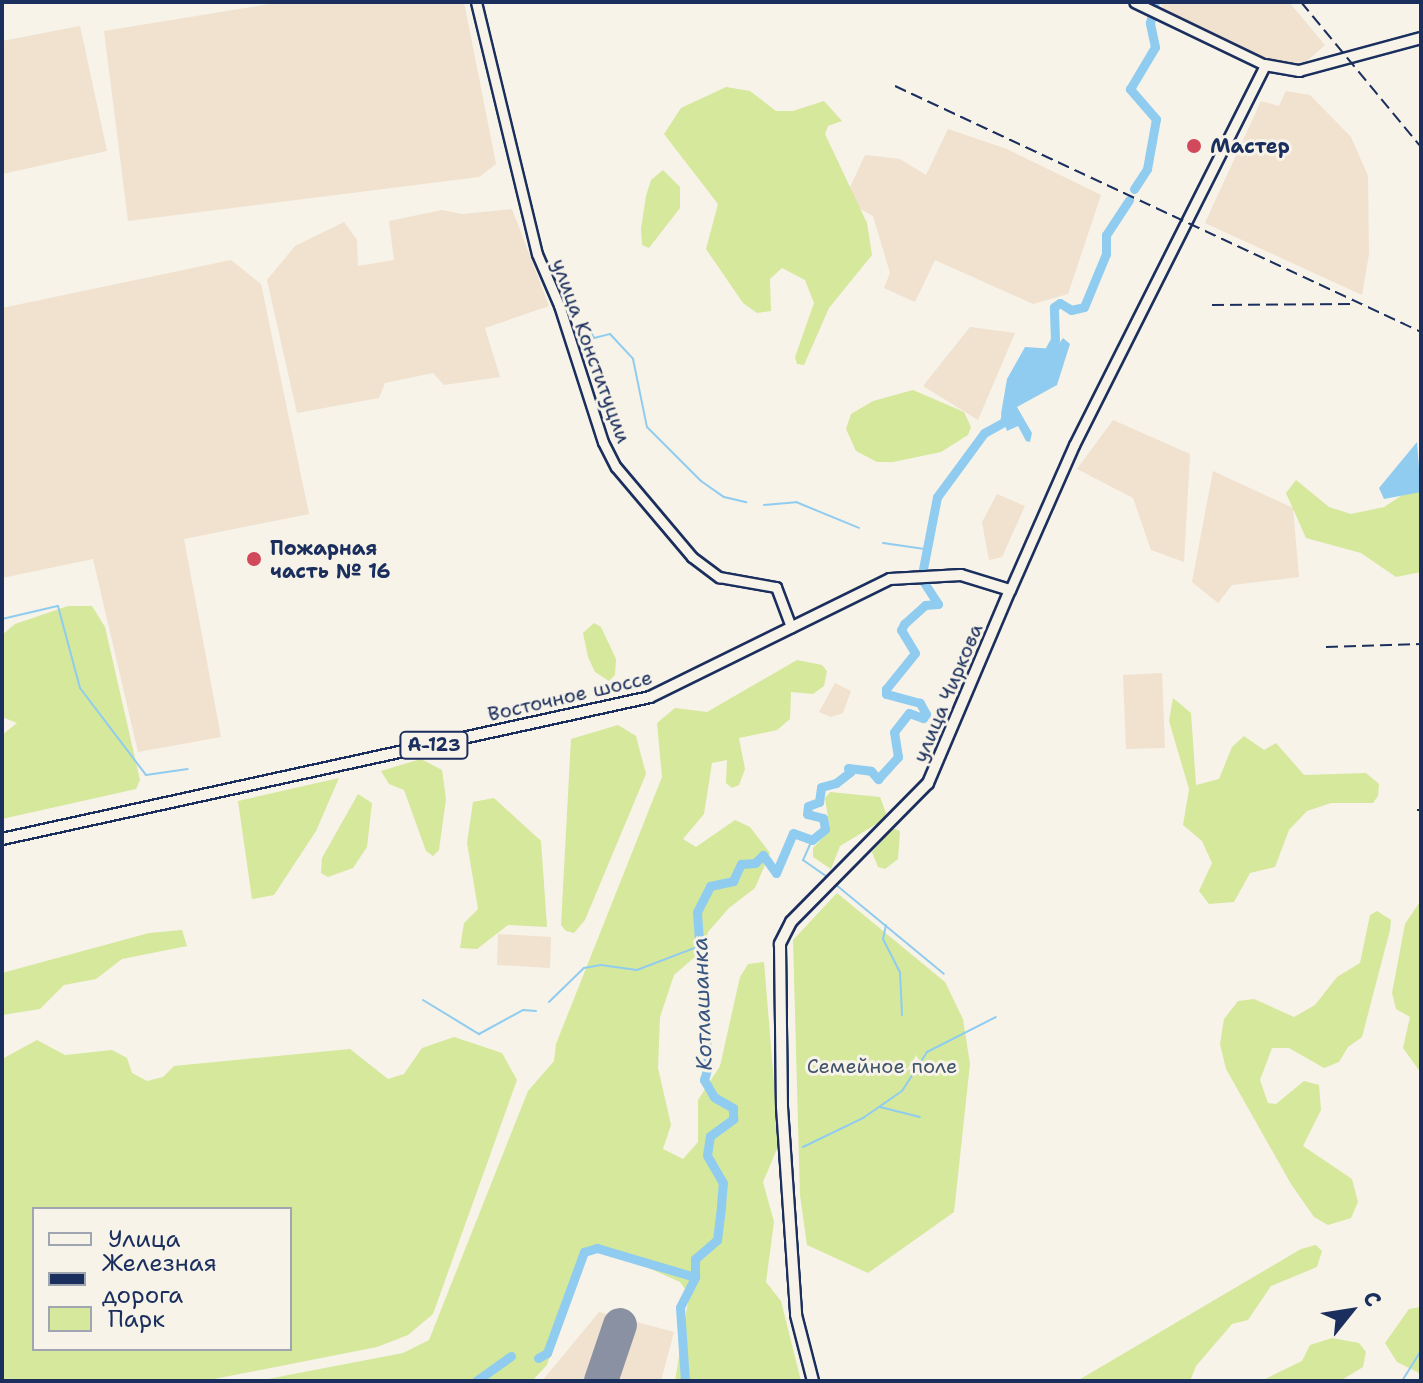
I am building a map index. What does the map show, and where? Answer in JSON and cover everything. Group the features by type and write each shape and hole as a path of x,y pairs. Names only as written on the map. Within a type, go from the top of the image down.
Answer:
{"main road":[{"name":"улица Конституции","path":"476,2 537,254 559,305 603,442 622,475 692,557 719,577 776,587 791,627"},
{"path":"1134,2 1265,65 1299,71 1421,38"},
{"name":"улица Чиркова","path":"813,1381 796,1315 777,966 780,944 791,922 928,783 1074,445 1265,65"},
{"name":"Восточное шоссе","path":"2,839 628,703 696,679 846,597 876,584 947,574 1010,590"}],"shaded area":[{"path":"282,2 464,2 496,164 479,177 128,221 104,31"},
{"path":"1160,2 1289,2 1325,45 1307,61 1281,65 1164,10"},
{"path":"80,26 107,151 2,174 2,41"},
{"path":"1286,91 1310,95 1351,137 1368,176 1369,254 1362,295 1205,223 1261,101 1279,106"},
{"path":"948,129 1007,149 1101,195 1068,294 1033,304 935,260 915,302 884,288 890,273 873,216 844,200 865,155 900,159 926,175"},
{"path":"512,209 549,306 485,328 500,377 444,385 433,373 385,383 379,398 297,413 267,280 295,246 344,222 357,240 358,266 394,260 389,221 442,210 462,214"},
{"path":"231,260 261,284 309,514 184,539 221,737 138,752 93,559 2,578 2,308"},
{"path":"970,327 1015,333 978,420 923,386"},
{"path":"1113,420 1190,454 1184,562 1151,550 1133,498 1077,469"},
{"path":"1213,471 1293,508 1299,577 1232,585 1218,603 1192,582"},
{"path":"997,494 1025,506 1002,557 989,560 982,522"},
{"path":"1162,673 1165,748 1126,749 1123,675"},
{"path":"835,683 851,691 843,713 831,717 819,712"},
{"path":"498,934 551,937 550,968 497,965"},
{"path":"599,1312 674,1332 661,1381 542,1381"}],"green space":[{"path":"726,87 750,91 776,111 793,111 824,101 842,121 828,126 825,134 867,223 872,255 829,308 804,365 797,364 795,357 814,303 805,280 782,268 770,279 771,311 757,313 743,303 706,249 718,204 664,134 681,108"},
{"path":"663,170 680,187 680,208 649,248 642,245 641,229 646,196 651,180"},
{"path":"913,390 964,412 971,427 968,435 941,452 893,462 877,462 856,451 846,429 851,414 873,401"},
{"path":"1296,480 1329,507 1351,514 1384,507 1421,483 1421,572 1396,577 1361,553 1306,538 1286,493"},
{"path":"68,606 92,606 105,627 140,780 136,789 2,819 2,735 17,723 2,717 2,635 15,624"},
{"path":"594,623 601,627 616,659 615,675 609,681 595,672 588,657 583,633"},
{"path":"797,660 822,665 827,671 824,686 813,694 791,692 790,719 777,730 739,738 745,769 739,785 732,788 726,783 727,760 712,763 704,814 683,839 696,847 735,820 750,827 770,853 755,888 729,908 708,932 704,949 674,975 660,1017 658,1068 671,1125 663,1149 683,1159 698,1142 698,1100 720,1066 740,977 748,964 764,962 778,1132 777,1149 763,1182 774,1222 766,1282 781,1301 801,1381 675,1381 689,1295 680,1282 624,1257 593,1251 580,1260 547,1365 532,1381 257,1381 403,1353 429,1340 528,1091 554,1061 556,1044 662,777 657,723 675,708 707,712"},
{"path":"1173,698 1191,713 1196,785 1219,779 1232,747 1244,736 1264,750 1276,743 1304,775 1366,773 1379,784 1378,796 1373,803 1331,803 1307,811 1289,830 1275,867 1250,873 1234,902 1209,904 1199,891 1212,863 1202,841 1183,825 1189,789 1169,721"},
{"path":"618,725 636,736 646,774 585,920 574,933 566,931 561,925 571,739"},
{"path":"421,759 442,770 446,799 439,850 433,856 426,851 404,790 389,784 381,771"},
{"path":"339,778 316,831 274,895 252,899 238,801"},
{"path":"830,792 880,797 886,813 883,820 840,846 831,869 813,857 813,848 830,830 825,798"},
{"path":"358,794 372,803 367,847 353,868 328,877 321,873 322,858"},
{"path":"494,798 541,841 547,927 508,925 477,949 460,948 464,923 478,909 467,843 473,802"},
{"path":"893,828 900,831 898,859 885,869 878,867 872,852"},
{"name":"Семейное поле","path":"837,893 945,982 963,1019 970,1064 954,1212 868,1273 807,1245 800,1195 793,940"},
{"path":"1421,900 1421,1073 1403,1048 1410,1017 1396,1009 1392,993 1405,924"},
{"path":"1377,911 1391,920 1390,930 1362,1037 1348,1047 1339,1062 1324,1068 1289,1048 1272,1048 1260,1080 1268,1103 1276,1104 1304,1081 1319,1085 1321,1110 1303,1146 1352,1179 1358,1202 1351,1218 1328,1225 1314,1217 1291,1184 1226,1069 1220,1044 1224,1019 1238,1001 1254,999 1294,1017 1315,1005 1337,977 1360,963 1370,915"},
{"path":"182,930 187,946 122,959 96,979 64,985 40,1009 2,1015 2,973 149,933"},
{"path":"454,1037 502,1053 517,1080 433,1314 408,1335 377,1347 204,1381 2,1381 2,1059 37,1040 65,1055 112,1050 127,1058 132,1073 147,1081 163,1077 174,1066 350,1049 388,1079 404,1074 422,1048"},
{"path":"1316,1245 1322,1251 1317,1267 1271,1286 1248,1320 1232,1324 1196,1366 1190,1381 1077,1381 1301,1249"},
{"path":"1421,1307 1421,1374 1397,1362 1385,1343 1409,1309"},
{"path":"1332,1338 1359,1343 1366,1352 1363,1367 1340,1381 1261,1381 1302,1361 1310,1345"}],"water":[{"path":"1063,338 1070,344 1057,385 1017,407 1032,433 1030,442 1026,441 1018,426 1007,431 1001,414 1007,379 1025,347 1055,349"},
{"path":"1417,442 1421,492 1384,499 1379,488"}],"waterway":[{"name":"Котлашанка","path":"1134,189 1147,169 1156,119 1130,89 1155,47 1150,23 1155,2"},
{"name":"Котлашанка","path":"1046,356 1055,340 1054,307 1060,303 1071,310 1084,307 1106,254 1106,235 1129,200"},
{"path":"592,334 594,338 610,334 633,359 647,427 701,481 724,497 746,502"},
{"name":"Котлашанка","path":"923,569 937,497 984,433 1004,422 1006,413"},
{"path":"764,505 796,502 859,528"},
{"path":"883,543 925,549"},
{"path":"685,1381 680,1307 695,1277 695,1259 717,1240 721,1205 723,1183 707,1155 710,1136 733,1119 733,1108 714,1097 704,1080 708,1066 697,912 710,886 733,881 741,864 755,863 763,855 776,873 793,833 812,840 825,829 823,818 807,814 808,806 819,802 821,787 836,783 850,772 848,768 871,771 878,779 898,757 894,732 909,713 923,718 926,714 920,703 886,694 886,689 915,653 901,630 904,624 925,605 938,604 922,579"},
{"path":"2,619 58,606 80,688 146,775 188,769"},
{"path":"812,840 803,860 827,877"},
{"path":"835,884 944,974"},
{"path":"886,925 883,939 900,972 902,1015"},
{"path":"549,1002 584,968 601,965 637,970 697,947"},
{"path":"423,1000 479,1034 523,1010 536,1011"},
{"path":"803,1147 863,1118 902,1091 927,1052 996,1017"},
{"path":"880,1107 920,1117"},
{"name":"Котлашанка","path":"538,1358 547,1353 584,1252 597,1248 695,1277"},
{"path":"1402,1381 1421,1350"},
{"name":"Котлашанка","path":"476,1381 511,1356"}],"runway":[{"path":"601,1381 620,1325"}],"railway":[{"path":"1301,2 1421,147"},
{"path":"895,86 1421,332"},
{"path":"1212,305 1352,304"},
{"path":"1326,647 1421,644"}],"place":[{"name":"Мастер","path":"1194,146"},
{"name":"Пожарная часть № 16","path":"254,559"}]}
